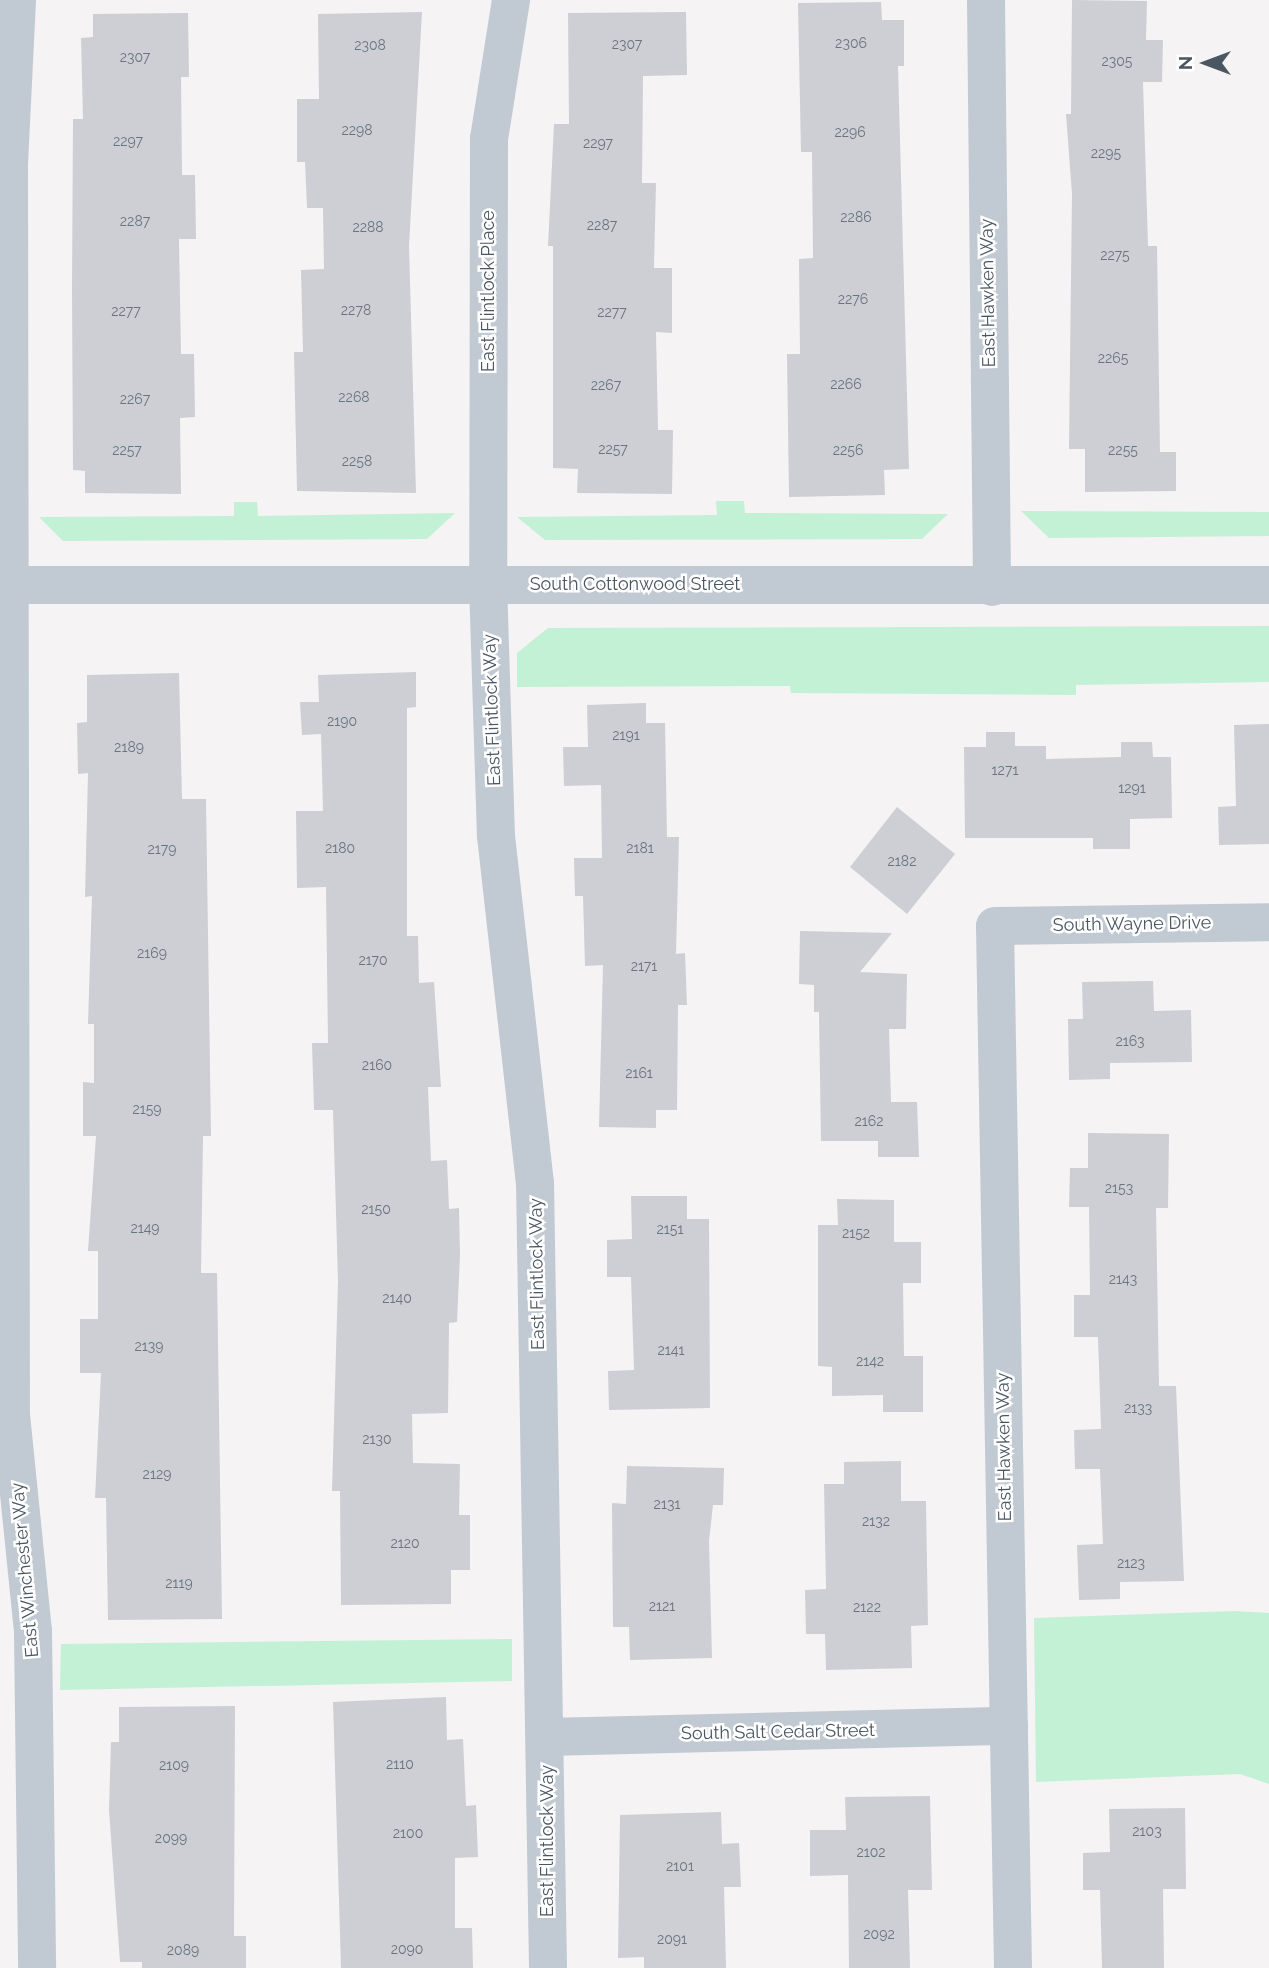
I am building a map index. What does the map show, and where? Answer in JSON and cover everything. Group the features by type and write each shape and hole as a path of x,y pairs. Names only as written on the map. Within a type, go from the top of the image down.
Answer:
{"street":[{"name":"East Winchester Way","path":"17,0 9,166 5,585 11,1415 33,1631 37,1968"},
{"name":"East Flintlock Place","path":"488,583 489,139 511,0"},
{"name":"East Hawken Way","path":"986,0 992,587"},
{"name":"East Flintlock Way","path":"488,583 496,836 535,1183 547,1737 548,1968"},
{"name":"South Cottonwood Street","path":"5,585 1269,585"},
{"name":"South Wayne Drive","path":"995,926 1269,922"},
{"name":"East Hawken Way","path":"995,926 1013,1968"},
{"name":"South Salt Cedar Street","path":"547,1737 1009,1726"}],"green space":[{"path":"716,501 744,501 745,513 948,514 922,539 545,540 517,517 717,515"},
{"path":"234,502 257,502 258,516 455,513 427,539 63,541 39,517 234,516"},
{"path":"1021,511 1269,512 1269,536 1049,538"},
{"path":"1269,626 1269,682 1076,685 1076,695 791,693 790,686 517,687 517,653 548,628"},
{"path":"1235,1611 1269,1613 1269,1784 1240,1774 1036,1782 1034,1618"},
{"path":"512,1639 512,1681 60,1690 61,1644"}],"building":[{"path":"1072,0 1147,1 1146,40 1163,40 1162,82 1143,82 1148,246 1157,246 1160,452 1176,452 1176,491 1085,492 1085,449 1069,449 1072,194 1066,114 1071,114"},
{"path":"881,2 882,20 904,20 904,66 898,66 909,469 884,470 885,495 789,497 787,354 800,354 799,259 813,258 812,152 801,152 798,3"},
{"path":"422,12 409,246 416,493 297,491 294,352 303,352 301,270 324,269 323,208 307,208 305,162 297,162 297,99 319,99 318,14"},
{"path":"686,12 687,75 643,76 642,183 656,183 654,268 672,268 672,333 656,332 658,430 673,430 672,494 577,493 578,469 553,468 553,246 548,246 554,124 569,124 568,13"},
{"path":"188,13 189,77 181,77 182,175 195,175 196,239 179,239 181,354 194,354 195,417 180,418 181,494 85,493 85,471 73,470 73,119 83,119 81,38 93,37 93,14"},
{"path":"416,672 416,707 407,708 407,936 418,936 419,983 434,982 441,1087 428,1087 431,1161 447,1160 449,1209 459,1208 460,1255 457,1322 449,1323 448,1413 412,1414 413,1463 460,1464 459,1515 470,1515 470,1570 451,1570 451,1604 341,1605 340,1491 332,1491 338,1281 333,1110 314,1110 312,1043 328,1043 326,887 297,888 296,811 323,811 321,734 302,735 300,702 319,702 318,675"},
{"path":"179,673 182,799 206,799 211,1136 203,1136 201,1273 217,1273 222,1619 108,1620 106,1498 95,1498 101,1373 80,1373 80,1319 98,1319 98,1251 88,1251 96,1136 83,1136 83,1082 94,1083 94,1024 88,1024 92,896 85,897 88,773 78,774 77,723 87,722 87,675"},
{"path":"646,703 646,723 665,723 667,837 679,837 676,954 685,953 687,1005 678,1005 677,1110 656,1110 656,1128 599,1127 603,965 585,966 583,896 575,896 574,858 602,858 601,785 564,786 563,747 588,747 587,705"},
{"path":"1269,724 1269,844 1219,845 1218,807 1236,806 1234,725"},
{"path":"986,732 1015,732 1015,746 1046,746 1046,759 1121,757 1121,742 1152,742 1153,757 1171,757 1172,818 1130,819 1130,849 1093,849 1093,838 965,838 964,747 986,747"},
{"path":"897,807 955,854 907,914 850,867"},
{"path":"800,931 892,933 860,972 907,974 906,1029 889,1029 891,1102 917,1102 919,1157 878,1157 878,1141 821,1141 819,1012 814,1012 814,985 799,984"},
{"path":"1153,981 1154,1011 1191,1010 1192,1062 1110,1063 1110,1079 1069,1080 1068,1019 1083,1019 1082,982"},
{"path":"1088,1133 1169,1134 1168,1208 1156,1208 1159,1386 1176,1386 1184,1581 1120,1582 1120,1599 1079,1600 1077,1545 1103,1544 1100,1469 1075,1469 1074,1430 1101,1429 1098,1337 1074,1337 1074,1295 1090,1295 1089,1207 1069,1207 1070,1168 1088,1168"},
{"path":"631,1196 687,1196 687,1219 709,1219 710,1408 609,1410 608,1371 634,1370 631,1277 607,1277 607,1240 632,1239"},
{"path":"837,1199 894,1200 894,1242 921,1242 921,1283 903,1283 904,1356 923,1356 923,1412 883,1412 883,1395 832,1396 832,1367 818,1366 818,1225 838,1225"},
{"path":"901,1461 901,1501 926,1501 928,1625 911,1626 912,1668 826,1670 825,1634 806,1634 805,1590 826,1589 824,1484 844,1484 844,1462"},
{"path":"627,1466 724,1468 723,1505 713,1505 709,1541 712,1658 630,1660 629,1627 613,1627 612,1503 626,1504"},
{"path":"446,1697 447,1740 463,1739 466,1806 476,1805 478,1857 455,1858 455,1928 472,1928 473,1968 341,1968 333,1702"},
{"path":"235,1706 234,1936 246,1936 246,1968 142,1968 142,1962 120,1962 109,1810 111,1742 119,1742 119,1707"},
{"path":"930,1796 932,1890 908,1890 910,1968 849,1968 848,1875 810,1876 810,1830 846,1830 845,1797"},
{"path":"1185,1808 1186,1889 1163,1889 1164,1968 1102,1968 1100,1890 1083,1890 1083,1853 1110,1852 1109,1809"},
{"path":"721,1812 722,1844 739,1843 741,1887 724,1887 726,1968 644,1968 644,1957 618,1958 620,1815"}]}
